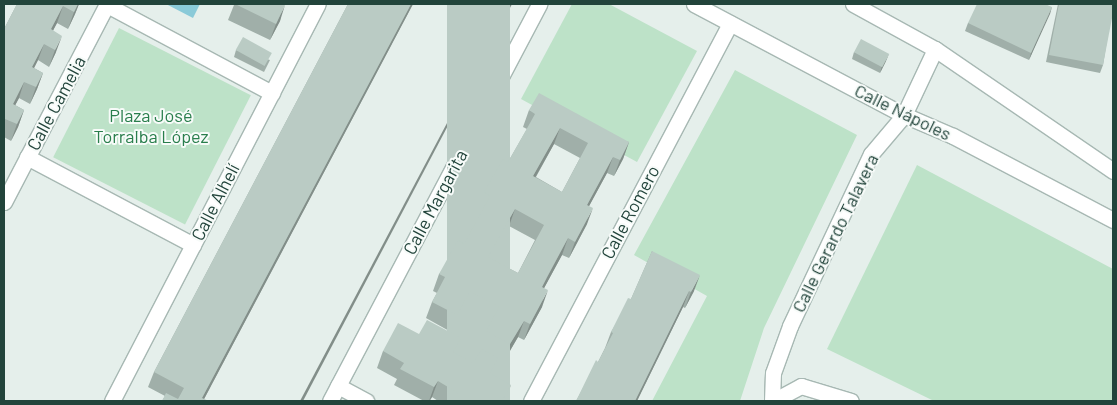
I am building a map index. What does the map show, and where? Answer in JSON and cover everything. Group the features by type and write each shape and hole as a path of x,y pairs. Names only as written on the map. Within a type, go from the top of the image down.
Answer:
{"street":[{"path":"107,4 272,93"},
{"name":"Calle Camelia","path":"4,202 107,4"},
{"name":"Calle Alhelí","path":"112,401 318,4"},
{"name":"Calle Margarita","path":"330,401 539,4"},
{"name":"Calle Nápoles","path":"694,4 904,115 953,136 1113,220"},
{"path":"853,4 935,49 1113,171"},
{"name":"Calle Romero","path":"531,401 730,23"},
{"name":"Calle Gerardo Talavera","path":"773,401 773,373 790,326 871,154 904,115 935,49"},
{"path":"27,157 193,245"},
{"path":"338,386 366,401"},
{"path":"773,401 801,386 851,401"}],"green space":[{"path":"572,4 609,4 697,51 637,162 521,99"},
{"name":"Plaza José Torralba López","path":"119,28 251,95 185,224 53,157"},
{"path":"735,70 857,135 764,328 740,401 652,401 707,296 634,255"},
{"path":"917,165 1113,269 1113,401 934,401 827,349"}],"water":[{"path":"166,4 200,4 193,18"}],"building":[{"path":"17,4 78,4 74,12 63,6 51,29 62,36 55,50 44,44 32,67 43,73 36,87 24,82 13,104 24,110 17,124 5,119 4,122 4,29"},
{"path":"235,4 283,4 285,5 276,24"},
{"path":"348,4 411,4 202,398 209,401 162,401 166,393 178,399 184,388 154,372"},
{"path":"447,4 510,4 510,401 447,401"},
{"path":"977,4 1045,4 1052,7 1031,53 968,23"},
{"path":"1059,4 1113,4 1103,65 1049,55"},
{"path":"243,37 272,53 265,66 236,50"},
{"path":"861,39 889,54 882,67 854,52"},
{"path":"539,93 629,142 620,160 613,157 587,205 593,208 575,242 568,238 542,287 548,290 530,324 524,321 510,344 486,331 499,307 470,291 457,315 432,302 445,277 439,274 458,240 464,244 490,196 484,192 503,159 508,162 535,114 529,110","holes":["560,128 588,143 562,192 533,176","515,209 544,225 518,273 488,257"]},
{"path":"652,251 700,275 691,292 689,291 635,401 576,401 596,360 598,362 613,333 611,332 628,298 631,299"},
{"path":"427,320 461,338 453,352 473,363 482,349 498,358 490,373 511,385 502,401 460,401 454,398 458,393 438,381 434,387 400,369 404,363 383,351 398,323 419,334"}]}
